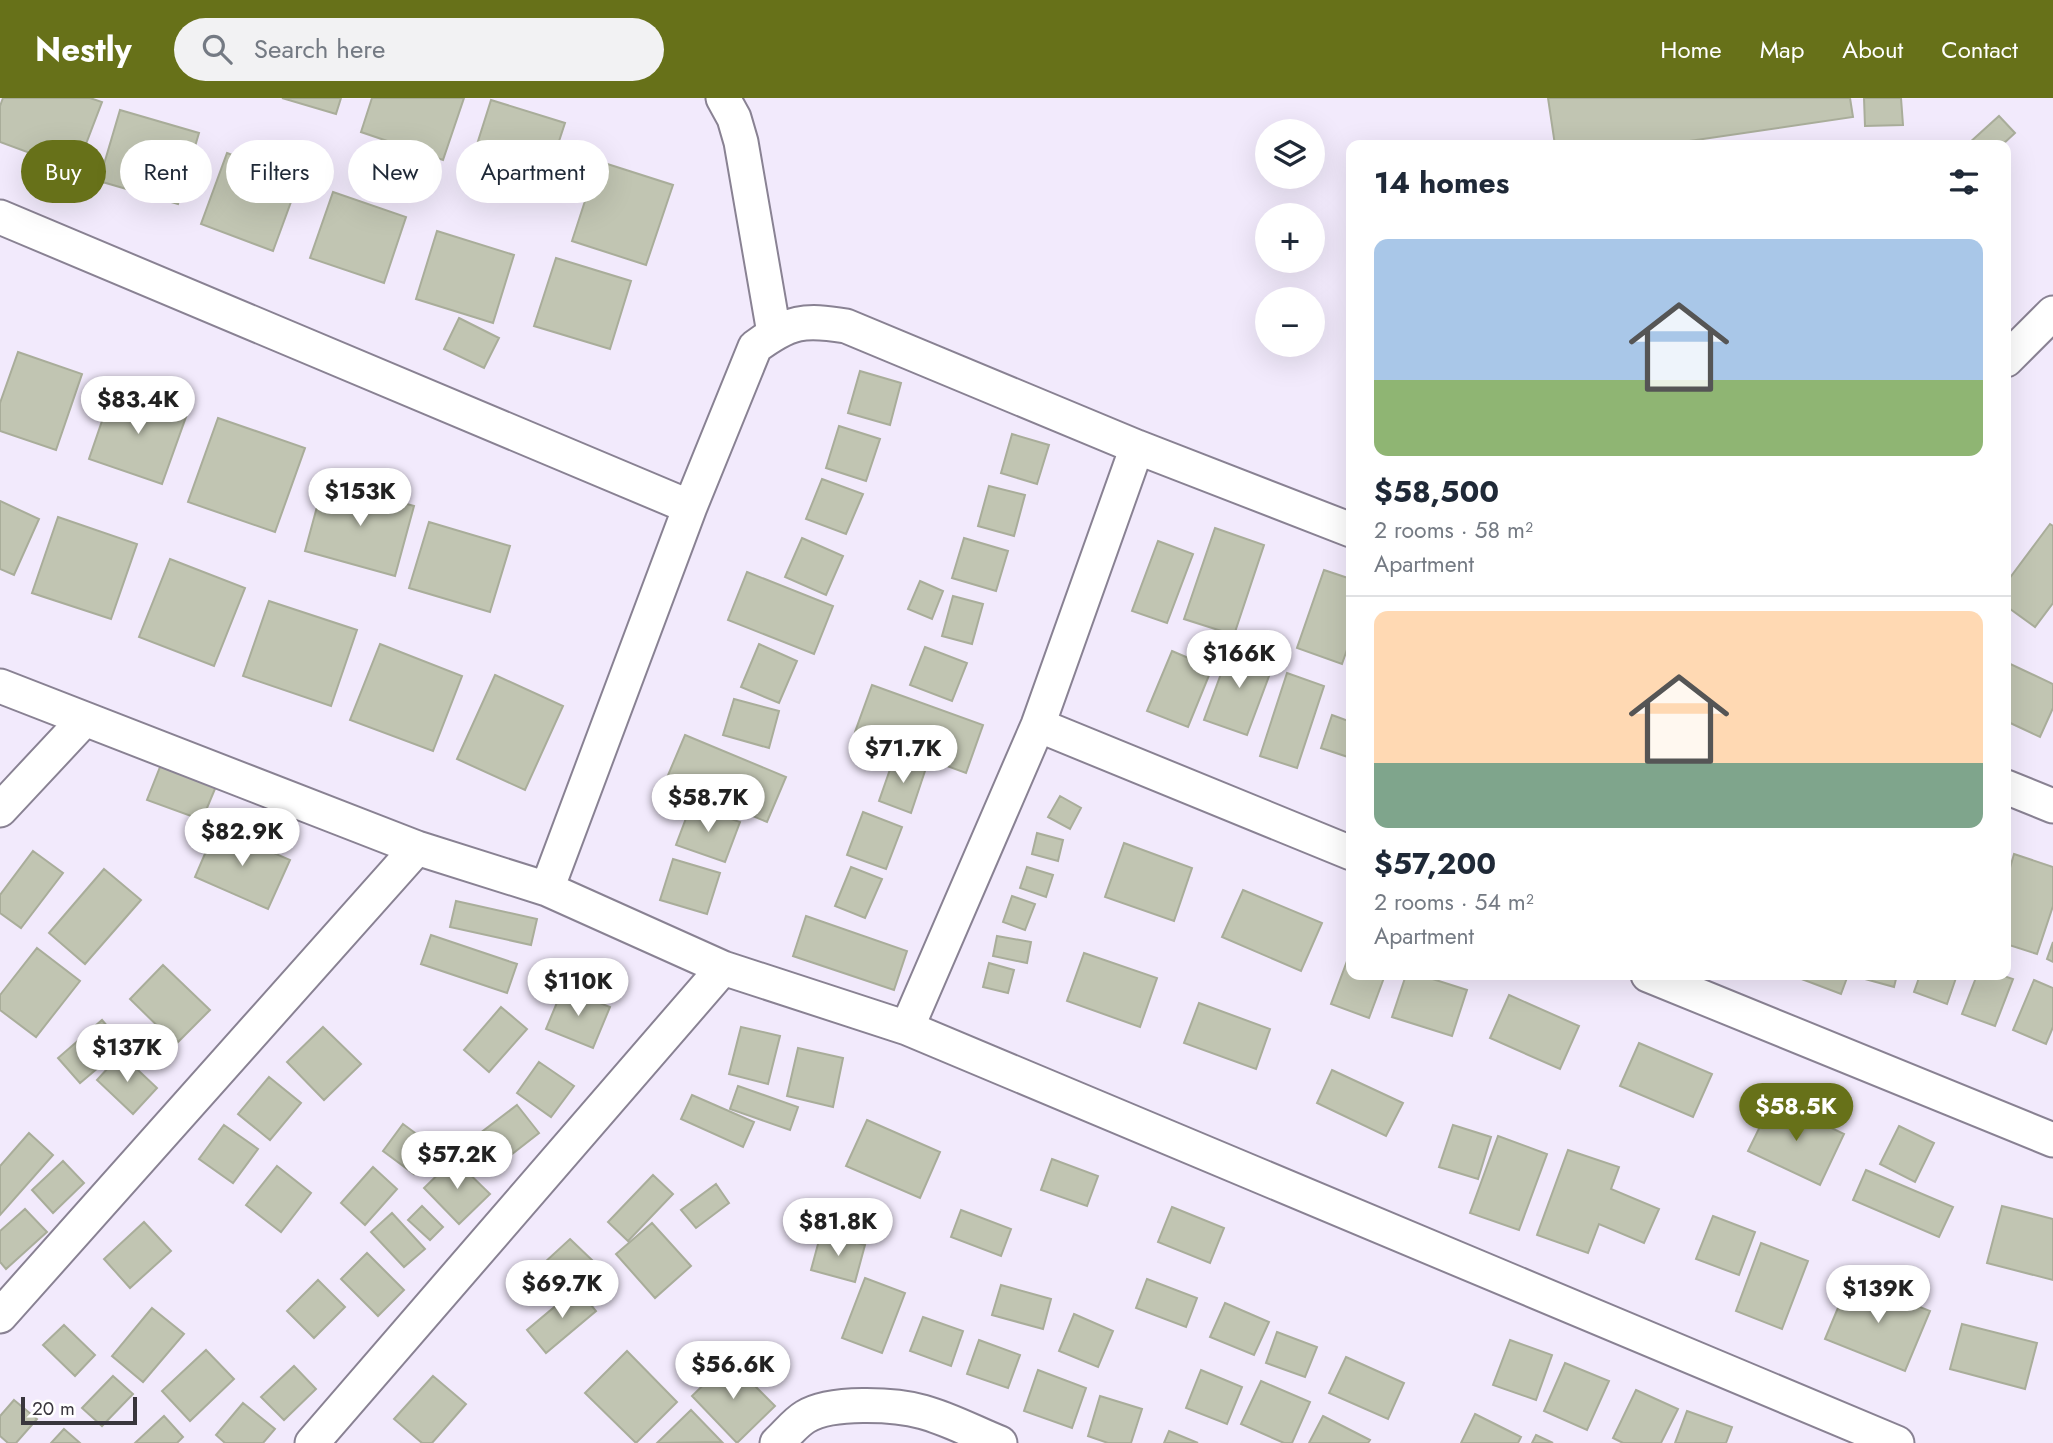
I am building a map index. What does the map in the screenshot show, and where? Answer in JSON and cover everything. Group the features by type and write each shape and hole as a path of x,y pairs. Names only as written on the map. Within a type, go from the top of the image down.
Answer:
{"street":[{"path":"723,98 734,118 741,142 774,333"},
{"path":"0,217 690,507"},
{"path":"2011,355 2053,313"},
{"path":"547,889 690,507 755,347 774,333 797,323 821,322 846,326 1137,447 1346,528"},
{"path":"907,1028 1038,725 1137,447"},
{"path":"0,686 418,848 547,889 723,968 907,1028 1897,1443"},
{"path":"0,810 84,720"},
{"path":"1038,725 1346,851"},
{"path":"2011,789 2053,806"},
{"path":"0,1316 418,848"},
{"path":"312,1443 723,968"},
{"path":"1660,980 2053,1140"},
{"path":"777,1443 805,1416 834,1407 864,1405 923,1412 1000,1443"}],"building":[{"path":"3,98 90,98 102,102 87,140 21,140 21,150 0,142 0,106"},
{"path":"282,98 341,98 336,114"},
{"path":"372,98 464,98 443,160 442,140 384,140 361,132"},
{"path":"1548,98 1850,98 1853,117 1696,140 1554,140"},
{"path":"1864,98 1901,98 1903,125 1865,126"},
{"path":"491,100 565,123 559,140 478,140"},
{"path":"120,110 199,133 197,140 120,140 120,187 106,183 106,157"},
{"path":"1999,116 2015,133 2007,140 1972,140"},
{"path":"226,156 226,203 291,203 273,251 201,224 209,203 212,203 212,194"},
{"path":"609,165 673,185 646,265 572,241 584,203 609,203"},
{"path":"334,192 348,197 348,203 365,203 406,217 384,283 310,258 329,203 334,203"},
{"path":"437,231 514,255 493,323 416,299"},
{"path":"556,258 631,281 610,349 534,326"},
{"path":"459,318 499,338 484,368 444,349"},
{"path":"18,352 82,374 56,450 0,431 0,403"},
{"path":"860,371 901,383 890,425 848,413"},
{"path":"113,389 187,414 162,484 89,459"},
{"path":"218,418 305,448 275,532 188,502"},
{"path":"839,426 880,439 866,481 826,468"},
{"path":"1012,434 1049,445 1037,484 1001,473"},
{"path":"822,479 863,494 846,534 806,519"},
{"path":"324,481 414,506 395,576 305,551"},
{"path":"989,486 1025,495 1014,536 978,526"},
{"path":"0,501 39,519 14,575 0,569"},
{"path":"58,517 137,544 111,619 32,593"},
{"path":"429,522 510,546 490,612 409,588"},
{"path":"2050,524 2053,526 2053,603 2035,627 2011,610 2011,576"},
{"path":"1215,528 1264,545 1234,635 1184,619"},
{"path":"802,538 843,556 826,595 785,577"},
{"path":"964,538 1008,551 996,591 952,578"},
{"path":"1158,541 1193,554 1167,623 1132,611"},
{"path":"170,559 245,588 214,666 139,637"},
{"path":"1324,570 1346,577 1346,652 1342,664 1297,648"},
{"path":"747,572 833,606 814,654 728,620"},
{"path":"920,581 943,591 932,619 908,609"},
{"path":"953,596 983,604 972,644 942,636"},
{"path":"269,601 357,630 331,706 243,676"},
{"path":"380,644 462,676 433,751 350,720"},
{"path":"759,644 797,661 779,703 741,687"},
{"path":"1232,644 1275,660 1247,735 1204,720"},
{"path":"925,647 967,663 952,701 910,685"},
{"path":"1172,651 1212,668 1188,727 1147,711"},
{"path":"2011,664 2053,684 2053,708 2040,737 2011,723"},
{"path":"1287,673 1324,686 1297,768 1260,756"},
{"path":"495,675 563,706 525,790 457,759"},
{"path":"872,685 983,725 966,773 855,732"},
{"path":"734,699 779,711 769,748 723,735"},
{"path":"1332,715 1346,720 1346,756 1321,748"},
{"path":"685,735 786,777 767,822 666,780"},
{"path":"894,758 926,768 911,813 879,801"},
{"path":"162,762 217,784 202,820 147,800"},
{"path":"1060,796 1081,808 1070,829 1048,817"},
{"path":"691,805 740,822 725,862 676,845"},
{"path":"863,812 902,827 886,869 847,855"},
{"path":"216,828 290,860 268,909 195,877"},
{"path":"1037,833 1063,840 1058,861 1032,854"},
{"path":"1124,843 1192,868 1174,921 1105,897"},
{"path":"33,851 63,873 21,928 0,913 0,895"},
{"path":"2014,854 2053,867 2053,906 2037,954 2011,946 2011,864"},
{"path":"673,859 720,873 707,914 660,900"},
{"path":"851,867 882,879 865,918 835,906"},
{"path":"1027,867 1053,875 1046,897 1020,888"},
{"path":"104,869 141,900 85,964 49,933"},
{"path":"1243,890 1322,923 1301,971 1222,937"},
{"path":"1012,896 1035,904 1025,930 1003,922"},
{"path":"456,901 537,919 531,945 450,927"},
{"path":"806,916 907,951 894,990 793,956"},
{"path":"431,935 517,964 507,993 421,964"},
{"path":"997,936 1031,942 1027,963 993,956"},
{"path":"2053,942 2053,962 2047,959"},
{"path":"37,948 80,981 36,1037 0,1010 0,995"},
{"path":"1084,953 1157,978 1140,1027 1067,1001"},
{"path":"989,963 1014,970 1008,993 983,987"},
{"path":"1346,964 1346,980 1383,980 1369,1018 1331,1004"},
{"path":"163,965 210,1010 176,1044 130,999"},
{"path":"2013,979 1995,1026 1962,1014 1975,980"},
{"path":"1404,980 1436,980 1467,990 1452,1036 1392,1017"},
{"path":"1804,980 1846,980 1841,994"},
{"path":"1869,980 1896,980 1894,987"},
{"path":"1918,980 1955,980 1947,1004 1914,992"},
{"path":"2034,980 2053,988 2053,1027 2046,1044 2013,1030"},
{"path":"563,988 610,1007 593,1048 546,1029"},
{"path":"1509,995 1579,1026 1560,1069 1490,1038"},
{"path":"1199,1003 1270,1029 1256,1069 1184,1043"},
{"path":"501,1007 527,1029 489,1072 464,1050"},
{"path":"102,1020 124,1046 80,1083 58,1058"},
{"path":"323,1027 361,1064 324,1100 287,1062"},
{"path":"741,1027 780,1036 768,1084 729,1074"},
{"path":"1639,1043 1712,1074 1693,1117 1620,1086"},
{"path":"798,1048 843,1058 833,1107 787,1096"},
{"path":"121,1054 157,1088 133,1114 97,1080"},
{"path":"539,1062 574,1086 551,1117 517,1093"},
{"path":"1332,1070 1403,1103 1386,1136 1317,1103"},
{"path":"269,1077 301,1103 270,1140 238,1114"},
{"path":"738,1086 798,1107 790,1130 730,1109"},
{"path":"692,1095 754,1122 743,1147 681,1119"},
{"path":"1773,1100 1844,1134 1820,1185 1748,1151"},
{"path":"517,1105 539,1133 502,1162 479,1134"},
{"path":"867,1120 940,1152 920,1198 846,1166"},
{"path":"403,1124 434,1147 414,1174 383,1151"},
{"path":"224,1125 258,1149 233,1183 199,1159"},
{"path":"1453,1125 1491,1137 1478,1179 1439,1167"},
{"path":"1899,1126 1934,1143 1915,1182 1880,1164"},
{"path":"29,1133 53,1155 0,1215 0,1166"},
{"path":"1498,1136 1547,1154 1519,1230 1470,1213"},
{"path":"1568,1150 1619,1167 1611,1189 1659,1209 1644,1243 1599,1224 1588,1253 1537,1235"},
{"path":"454,1159 490,1194 459,1224 424,1188"},
{"path":"1052,1159 1098,1176 1087,1206 1041,1190"},
{"path":"63,1161 84,1183 53,1213 32,1190"},
{"path":"277,1166 311,1193 281,1232 246,1205"},
{"path":"373,1167 397,1189 365,1225 341,1203"},
{"path":"1866,1170 1953,1207 1939,1237 1853,1200"},
{"path":"653,1175 673,1194 628,1241 608,1222"},
{"path":"716,1184 729,1203 696,1228 681,1210"},
{"path":"422,1206 443,1227 430,1240 408,1220"},
{"path":"2002,1206 2053,1219 2053,1280 1987,1263"},
{"path":"1172,1207 1224,1228 1210,1263 1158,1242"},
{"path":"25,1209 47,1232 6,1269 0,1262 0,1231"},
{"path":"961,1210 1011,1229 1001,1256 951,1237"},
{"path":"392,1213 425,1249 404,1267 371,1232"},
{"path":"1713,1216 1755,1232 1739,1275 1696,1259"},
{"path":"144,1222 171,1251 130,1288 104,1259"},
{"path":"652,1223 691,1266 655,1298 616,1254"},
{"path":"821,1233 865,1245 855,1282 811,1270"},
{"path":"570,1239 593,1261 554,1299 531,1275"},
{"path":"1761,1243 1808,1261 1782,1329 1736,1311"},
{"path":"367,1253 404,1290 378,1316 341,1279"},
{"path":"865,1278 905,1293 882,1353 842,1338"},
{"path":"1147,1279 1197,1298 1186,1327 1136,1308"},
{"path":"1850,1279 1930,1311 1905,1371 1825,1339"},
{"path":"318,1280 345,1307 314,1338 287,1311"},
{"path":"1001,1285 1051,1299 1043,1329 992,1315"},
{"path":"577,1288 596,1311 546,1353 527,1330"},
{"path":"1225,1303 1269,1322 1254,1355 1210,1337"},
{"path":"152,1308 184,1334 143,1382 112,1356"},
{"path":"1074,1314 1113,1331 1098,1367 1059,1351"},
{"path":"923,1317 963,1331 951,1366 910,1351"},
{"path":"1962,1324 2037,1343 2025,1389 1950,1369"},
{"path":"64,1325 95,1355 75,1376 43,1345"},
{"path":"1277,1332 1317,1347 1305,1377 1266,1363"},
{"path":"979,1340 1020,1355 1008,1388 967,1374"},
{"path":"1510,1340 1552,1355 1536,1400 1493,1385"},
{"path":"206,1350 234,1379 190,1421 162,1391"},
{"path":"627,1351 677,1402 636,1443 585,1393"},
{"path":"1346,1357 1404,1383 1388,1419 1329,1393"},
{"path":"729,1360 775,1406 737,1443 692,1396"},
{"path":"1565,1363 1609,1381 1587,1430 1544,1411"},
{"path":"294,1366 316,1389 284,1420 261,1397"},
{"path":"1038,1370 1086,1388 1072,1428 1024,1411"},
{"path":"1201,1370 1242,1387 1227,1424 1186,1408"},
{"path":"113,1376 133,1394 102,1426 82,1408"},
{"path":"433,1376 466,1404 432,1443 422,1443 394,1419"},
{"path":"1261,1381 1310,1402 1292,1443 1284,1443 1241,1424"},
{"path":"1636,1390 1678,1409 1661,1443 1623,1443 1613,1438"},
{"path":"1100,1396 1142,1409 1131,1443 1108,1443 1088,1436"},
{"path":"14,1400 37,1419 16,1443 8,1443 0,1436 0,1416"},
{"path":"243,1403 275,1429 263,1443 225,1443 216,1435"},
{"path":"691,1410 722,1442 657,1443"},
{"path":"1687,1411 1732,1427 1726,1443 1675,1443"},
{"path":"1475,1414 1521,1437 1518,1443 1461,1443"},
{"path":"164,1416 183,1437 177,1443 135,1443"},
{"path":"1323,1416 1370,1440 1368,1443 1309,1443"},
{"path":"64,1429 80,1443 51,1443"},
{"path":"1169,1431 1198,1443 1164,1443"},
{"path":"1536,1435 1553,1443 1532,1443"}]}
